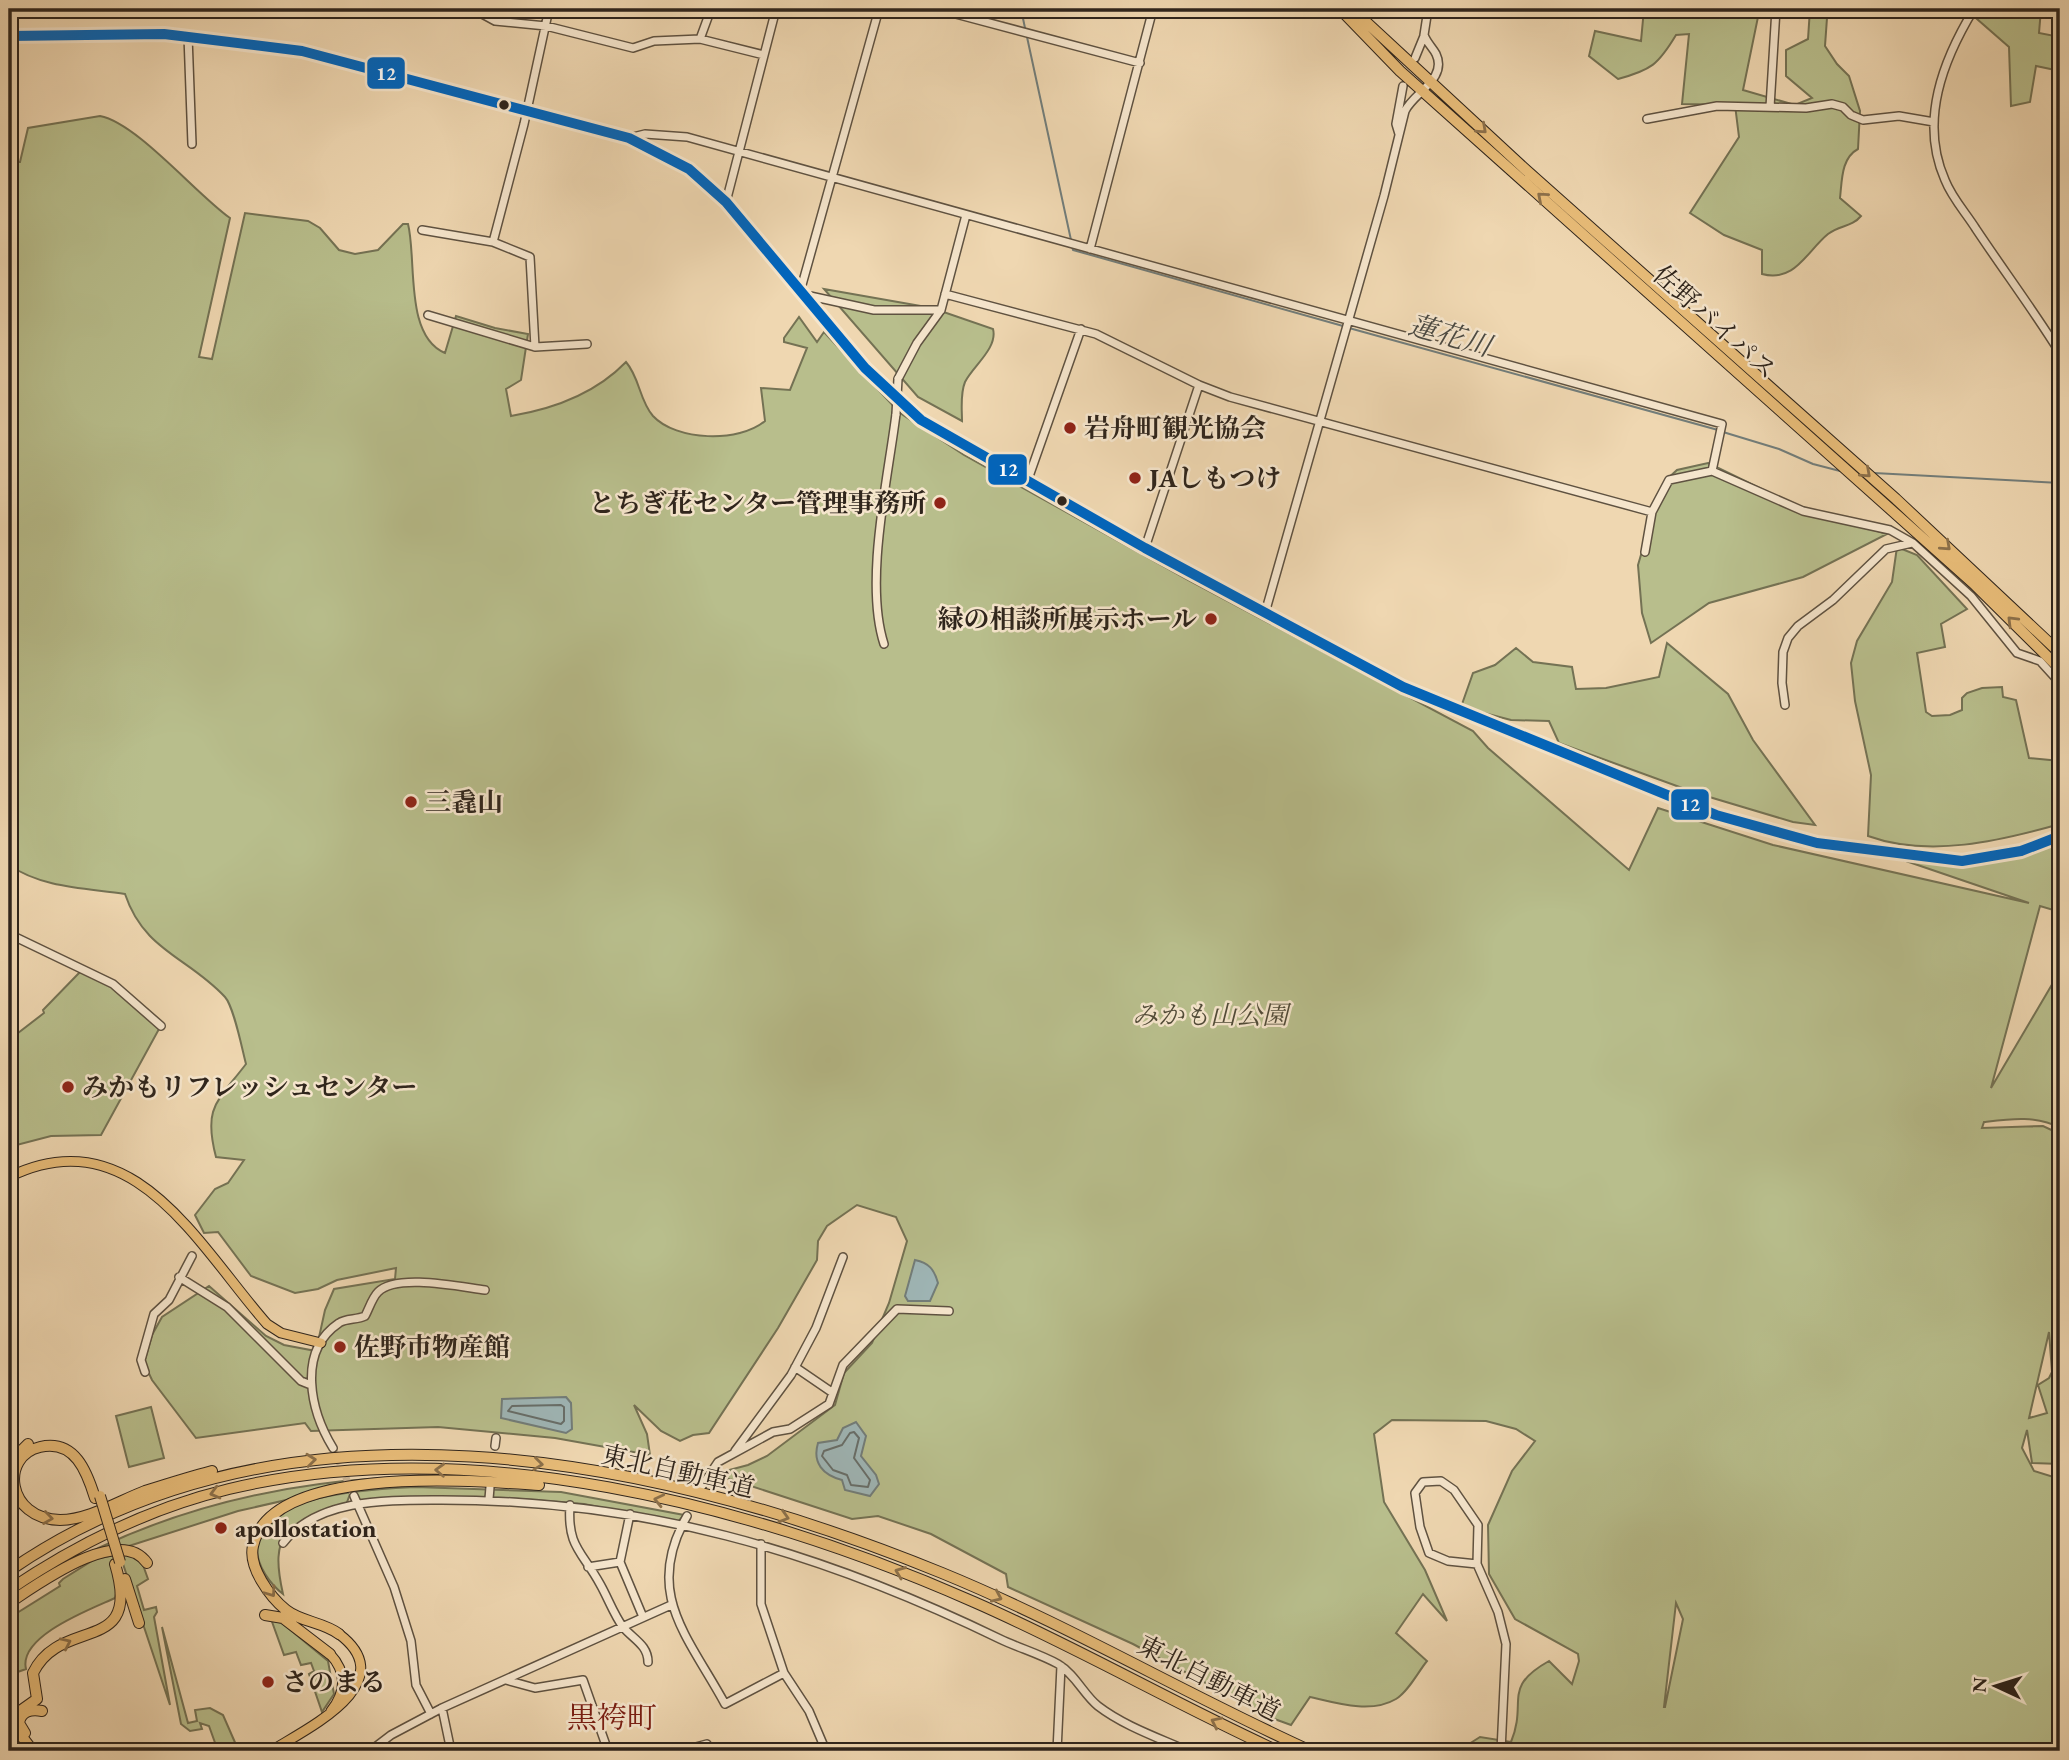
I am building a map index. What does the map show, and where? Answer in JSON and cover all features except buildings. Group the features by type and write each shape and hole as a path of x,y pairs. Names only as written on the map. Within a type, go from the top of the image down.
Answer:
{"highway":[{"name":"佐野バイパス","path":"1339,9 1423,91 1973,583 2060,670"},
{"name":"佐野バイパス","path":"1352,9 1914,516 2060,653"},
{"path":"9,1463 18,1451 30,1443 45,1439 61,1441 74,1447 86,1460 117,1563 139,1623"},
{"path":"97,1497 83,1466 63,1448 50,1446 30,1450 19,1460 13,1472 13,1491 20,1505 34,1516 63,1520 196,1475 221,1469 243,1471"},
{"name":"東北自動車道","path":"9,1571 65,1536 129,1506 199,1482 243,1471 339,1457 439,1455 582,1471 715,1499 814,1527 943,1574 1062,1627 1311,1751"},
{"name":"東北自動車道","path":"9,1590 72,1550 116,1528 190,1500 269,1481 339,1472 416,1470 495,1474 581,1485 743,1520 895,1570 1026,1626 1278,1751"},
{"path":"339,1634 286,1610 257,1571 253,1552 256,1538 278,1511 306,1496 371,1484 466,1481 581,1485"},
{"path":"9,1603 104,1550 127,1549 142,1557 146,1563"},
{"path":"33,1751 13,1725 13,1716 37,1699 33,1673 45,1655 66,1642 102,1629 115,1619 121,1607 122,1591 117,1563"},
{"path":"265,1615 283,1618 330,1654"},
{"path":"39,1751 19,1723 25,1713 42,1711"}],"main road":[{"path":"9,36 125,33 188,36 324,56 629,138 688,169 726,202 874,378 912,413 943,435 1145,548 1421,695 1679,800 1772,833 1850,849 1962,861 2021,851 2060,836"},
{"path":"9,1177 50,1163 75,1162 101,1166 145,1186 180,1217 267,1324 281,1333 321,1343"},
{"path":"271,1751 346,1702 358,1676 357,1656 339,1634"},
{"path":"328,1715 343,1690 340,1669 330,1654"}],"street":[{"path":"473,9 495,21 546,26 634,48 654,41 700,39 764,55"},
{"path":"493,242 549,9"},
{"path":"700,39 711,9"},
{"path":"726,202 776,9"},
{"path":"879,9 803,295 874,310 941,310"},
{"path":"937,9 1140,64"},
{"path":"1090,249 1153,9"},
{"path":"1415,58 1424,36 1428,9"},
{"path":"1770,107 1776,9"},
{"path":"1974,9 1947,59 1934,122 1937,161 1953,197 2060,353"},
{"path":"188,36 192,144"},
{"path":"1265,613 1408,104 1431,83 1438,66 1437,55 1424,36"},
{"path":"1399,135 1396,124 1403,86"},
{"path":"1647,119 1717,106 1806,108 1832,104 1843,107 1851,115 1863,120 1899,116 1934,122"},
{"path":"629,138 645,134 680,136 739,151 1346,324 1721,426 1712,471"},
{"path":"884,644 878,627 879,539 898,379 917,343 941,310 966,215"},
{"path":"422,230 493,242 530,257 535,346"},
{"path":"945,294 1081,328 1110,339 1199,385 1319,421 1652,512"},
{"path":"428,315 535,346 587,344"},
{"path":"1027,482 1081,328"},
{"path":"1145,548 1199,385"},
{"path":"1645,552 1652,512 1669,480 1712,471 1803,511 1890,530 1913,543 1971,596 2017,653 2040,661 2060,683"},
{"path":"1785,705 1782,682 1783,652 1788,638 1886,550 1913,543"},
{"path":"9,934 113,984 161,1026"},
{"path":"145,1372 141,1360 154,1314 169,1300 192,1256"},
{"path":"736,1451 795,1367 816,1328 843,1257"},
{"path":"179,1277 217,1299 301,1381 311,1385"},
{"path":"333,1448 317,1416 311,1385 321,1343 339,1323 365,1316 379,1291 390,1285 431,1282 485,1290"},
{"path":"702,1486 718,1462 773,1432 790,1429 829,1404 843,1365 897,1309 949,1311"},
{"path":"795,1367 833,1393"},
{"path":"1477,1564 1448,1561 1429,1553 1420,1527 1415,1493 1423,1482 1441,1481 1460,1496 1478,1525 1477,1564 1498,1612 1506,1644 1501,1751"},
{"path":"489,1499 490,1488"},
{"path":"354,1496 394,1587 411,1641 416,1685 430,1714"},
{"path":"283,1543 298,1527 358,1504 489,1499 570,1505 682,1525 761,1544 846,1571 941,1610 1061,1666 1089,1693 1096,1704 1188,1751"},
{"path":"570,1505 571,1538 622,1626 645,1649 648,1662"},
{"path":"629,1514 620,1562 643,1617"},
{"path":"687,1516 671,1548 667,1574 671,1605 725,1704 784,1673"},
{"path":"761,1544 761,1604 771,1641 784,1673 809,1711 826,1751"},
{"path":"588,1567 620,1562"},
{"path":"370,1751 391,1735 442,1708 671,1605"},
{"path":"1057,1751 1061,1666"},
{"path":"506,1680 535,1688 583,1680 608,1751"},
{"path":"442,1708 451,1751"},
{"path":"681,1751 707,1744"}],"green space":[{"path":"1644,9 1754,9 1758,17 1743,90 1795,105 1812,98 1786,76 1786,50 1808,39 1810,9 1842,9 1841,13 1827,18 1825,46 1849,76 1860,111 1858,149 1845,164 1840,198 1861,216 1828,234 1792,270 1773,276 1762,274 1762,250 1724,235 1690,213 1739,137 1735,105 1682,104 1689,34 1676,35 1653,65 1618,79 1589,56 1595,31 1641,41"},
{"path":"2000,9 2041,9 2039,33 2060,37 2060,71 2036,66 2030,102 2011,106 2009,47 1977,19 1980,14 1999,14"},
{"name":"みかも山公園","path":"100,116 115,121 148,145 230,218 199,357 212,359 245,213 308,221 320,228 339,250 355,254 378,250 403,224 408,224 414,295 423,331 432,344 445,353 456,316 495,328 528,334 521,380 506,389 511,416 558,404 588,391 626,362 648,410 663,424 692,434 708,436 740,433 765,421 761,388 790,390 807,348 784,342 784,338 799,317 817,342 824,332 900,413 964,455 1188,580 1473,731 1488,748 1629,870 1658,808 1773,845 2029,903 1900,859 1941,862 1981,860 2060,842 2060,912 2040,906 1991,1088 2060,971 2060,1128 2042,1121 2023,1119 1984,1122 1982,1128 2043,1126 2060,1134 2060,1464 2032,1463 2027,1430 2022,1448 2034,1471 2060,1479 2060,1751 1458,1751 1480,1737 1511,1742 1516,1728 1518,1696 1525,1679 1549,1661 1572,1684 1579,1661 1578,1654 1515,1619 1489,1574 1488,1525 1512,1471 1535,1441 1516,1429 1486,1421 1392,1420 1374,1434 1384,1502 1425,1570 1447,1621 1423,1594 1396,1633 1427,1661 1409,1687 1396,1699 1365,1707 1310,1697 1291,1725 1269,1717 1133,1644 1008,1587 1006,1574 931,1534 878,1516 852,1519 714,1474 748,1465 767,1456 835,1405 844,1373 872,1343 889,1303 907,1241 896,1217 857,1205 827,1226 818,1241 817,1260 778,1328 709,1433 693,1435 680,1441 661,1431 634,1405 647,1434 650,1455 555,1438 438,1427 311,1431 305,1423 196,1438 152,1380 144,1363 152,1335 162,1317 209,1286 266,1336 284,1345 316,1351 325,1310 334,1289 395,1279 396,1268 337,1280 318,1289 295,1293 251,1276 218,1232 204,1233 195,1215 215,1189 228,1183 244,1160 216,1157 212,1140 211,1127 215,1106 246,1064 228,1002 211,983 168,952 143,929 125,894 50,883 9,865 9,162 20,162 28,128","holes":["2049,1332 2052,1372 2049,1378 2038,1385 2047,1413 2029,1418","1676,1603 1683,1619 1664,1707"]},
{"path":"824,289 932,308 993,329 992,343 963,387 962,421 918,397"},
{"path":"1708,463 1797,506 1887,534 1803,577 1709,603 1651,643 1642,613 1638,565 1645,541 1666,480 1677,470"},
{"path":"1897,547 1917,555 1967,609 1941,624 1945,647 1917,653 1926,712 1932,716 1950,715 1962,710 1962,698 1967,693 1982,688 2002,687 2003,697 2016,700 2029,758 2060,761 2060,824 1964,845 1915,846 1868,836 1871,775 1855,701 1851,663 1857,641 1892,582"},
{"path":"1667,643 1728,694 1753,740 1815,825 1793,822 1696,793 1559,743 1549,721 1511,720 1461,707 1473,673 1495,665 1516,648 1533,662 1572,667 1576,689 1606,688 1659,677"},
{"name":"みかもリフレッシュセンター","path":"80,972 112,986 159,1029 101,1135 51,1136 9,1147 9,1040 44,1013 43,1010"},
{"path":"151,1407 164,1458 129,1467 116,1416"},
{"path":"383,1478 238,1511 129,1546 103,1547 45,1576 85,1555 125,1536 208,1507 294,1488"},
{"path":"416,1487 561,1492 684,1515 677,1523 584,1504 507,1498 438,1497 360,1502 355,1494 350,1494 346,1505 310,1518 288,1532 279,1555 283,1594 265,1574 257,1549 263,1530 277,1516 297,1505 322,1497 349,1492"},
{"path":"128,1552 143,1565 148,1579 137,1586 144,1610 156,1607 154,1617 170,1705 122,1561 112,1564 118,1586 115,1598 58,1625 44,1635 27,1657 26,1669 9,1675 9,1618 60,1586 59,1583 63,1579 95,1559"},
{"path":"271,1619 282,1623 328,1661 334,1694 322,1712 309,1674 314,1671 311,1663 301,1665 296,1652 284,1655"},
{"path":"162,1627 188,1723 197,1721 195,1710 210,1708 223,1715 237,1747 231,1751 218,1751 209,1726 200,1723 202,1729 190,1731 181,1724"}],"water":[{"path":"915,1260 933,1270 938,1283 930,1301 908,1301 905,1296"},
{"path":"566,1397 571,1403 572,1429 566,1433 501,1418 502,1399"},
{"path":"856,1422 866,1436 861,1456 876,1475 879,1484 870,1496 845,1490 842,1480 824,1471 817,1457 818,1443 837,1440 843,1428"}],"waterway":[{"name":"蓮花川","path":"1021,9 1025,28"},
{"name":"蓮花川","path":"1027,37 1071,240"},
{"name":"蓮花川","path":"1072,246 1073,250 1343,326"},
{"name":"蓮花川","path":"1349,328 1718,430"},
{"name":"蓮花川","path":"1723,432 1840,471"},
{"name":"蓮花川","path":"1874,473 2060,483"}],"tunnel":[{"path":"333,1448 354,1496"}],"transit line":[{"name":"12","path":"9,36 164,34 302,51 629,138 689,169 726,202 865,368 921,420 1145,548 1403,687 1716,815 1817,843 1962,861 2021,851 2060,836"}],"place":[{"name":"岩舟町観光協会","path":"1070,428"},
{"name":"JAしもつけ","path":"1135,478"},
{"name":"とちぎ花センター管理事務所","path":"940,503"},
{"name":"緑の相談所展示ホール","path":"1211,619"},
{"name":"三毳山","path":"411,802"},
{"name":"みかもリフレッシュセンター","path":"68,1087"},
{"name":"佐野市物産館","path":"340,1347"},
{"name":"apollostation","path":"221,1528"},
{"name":"さのまる","path":"268,1682"}],"district":[{"name":"黒袴町","path":"612,1717"}]}
